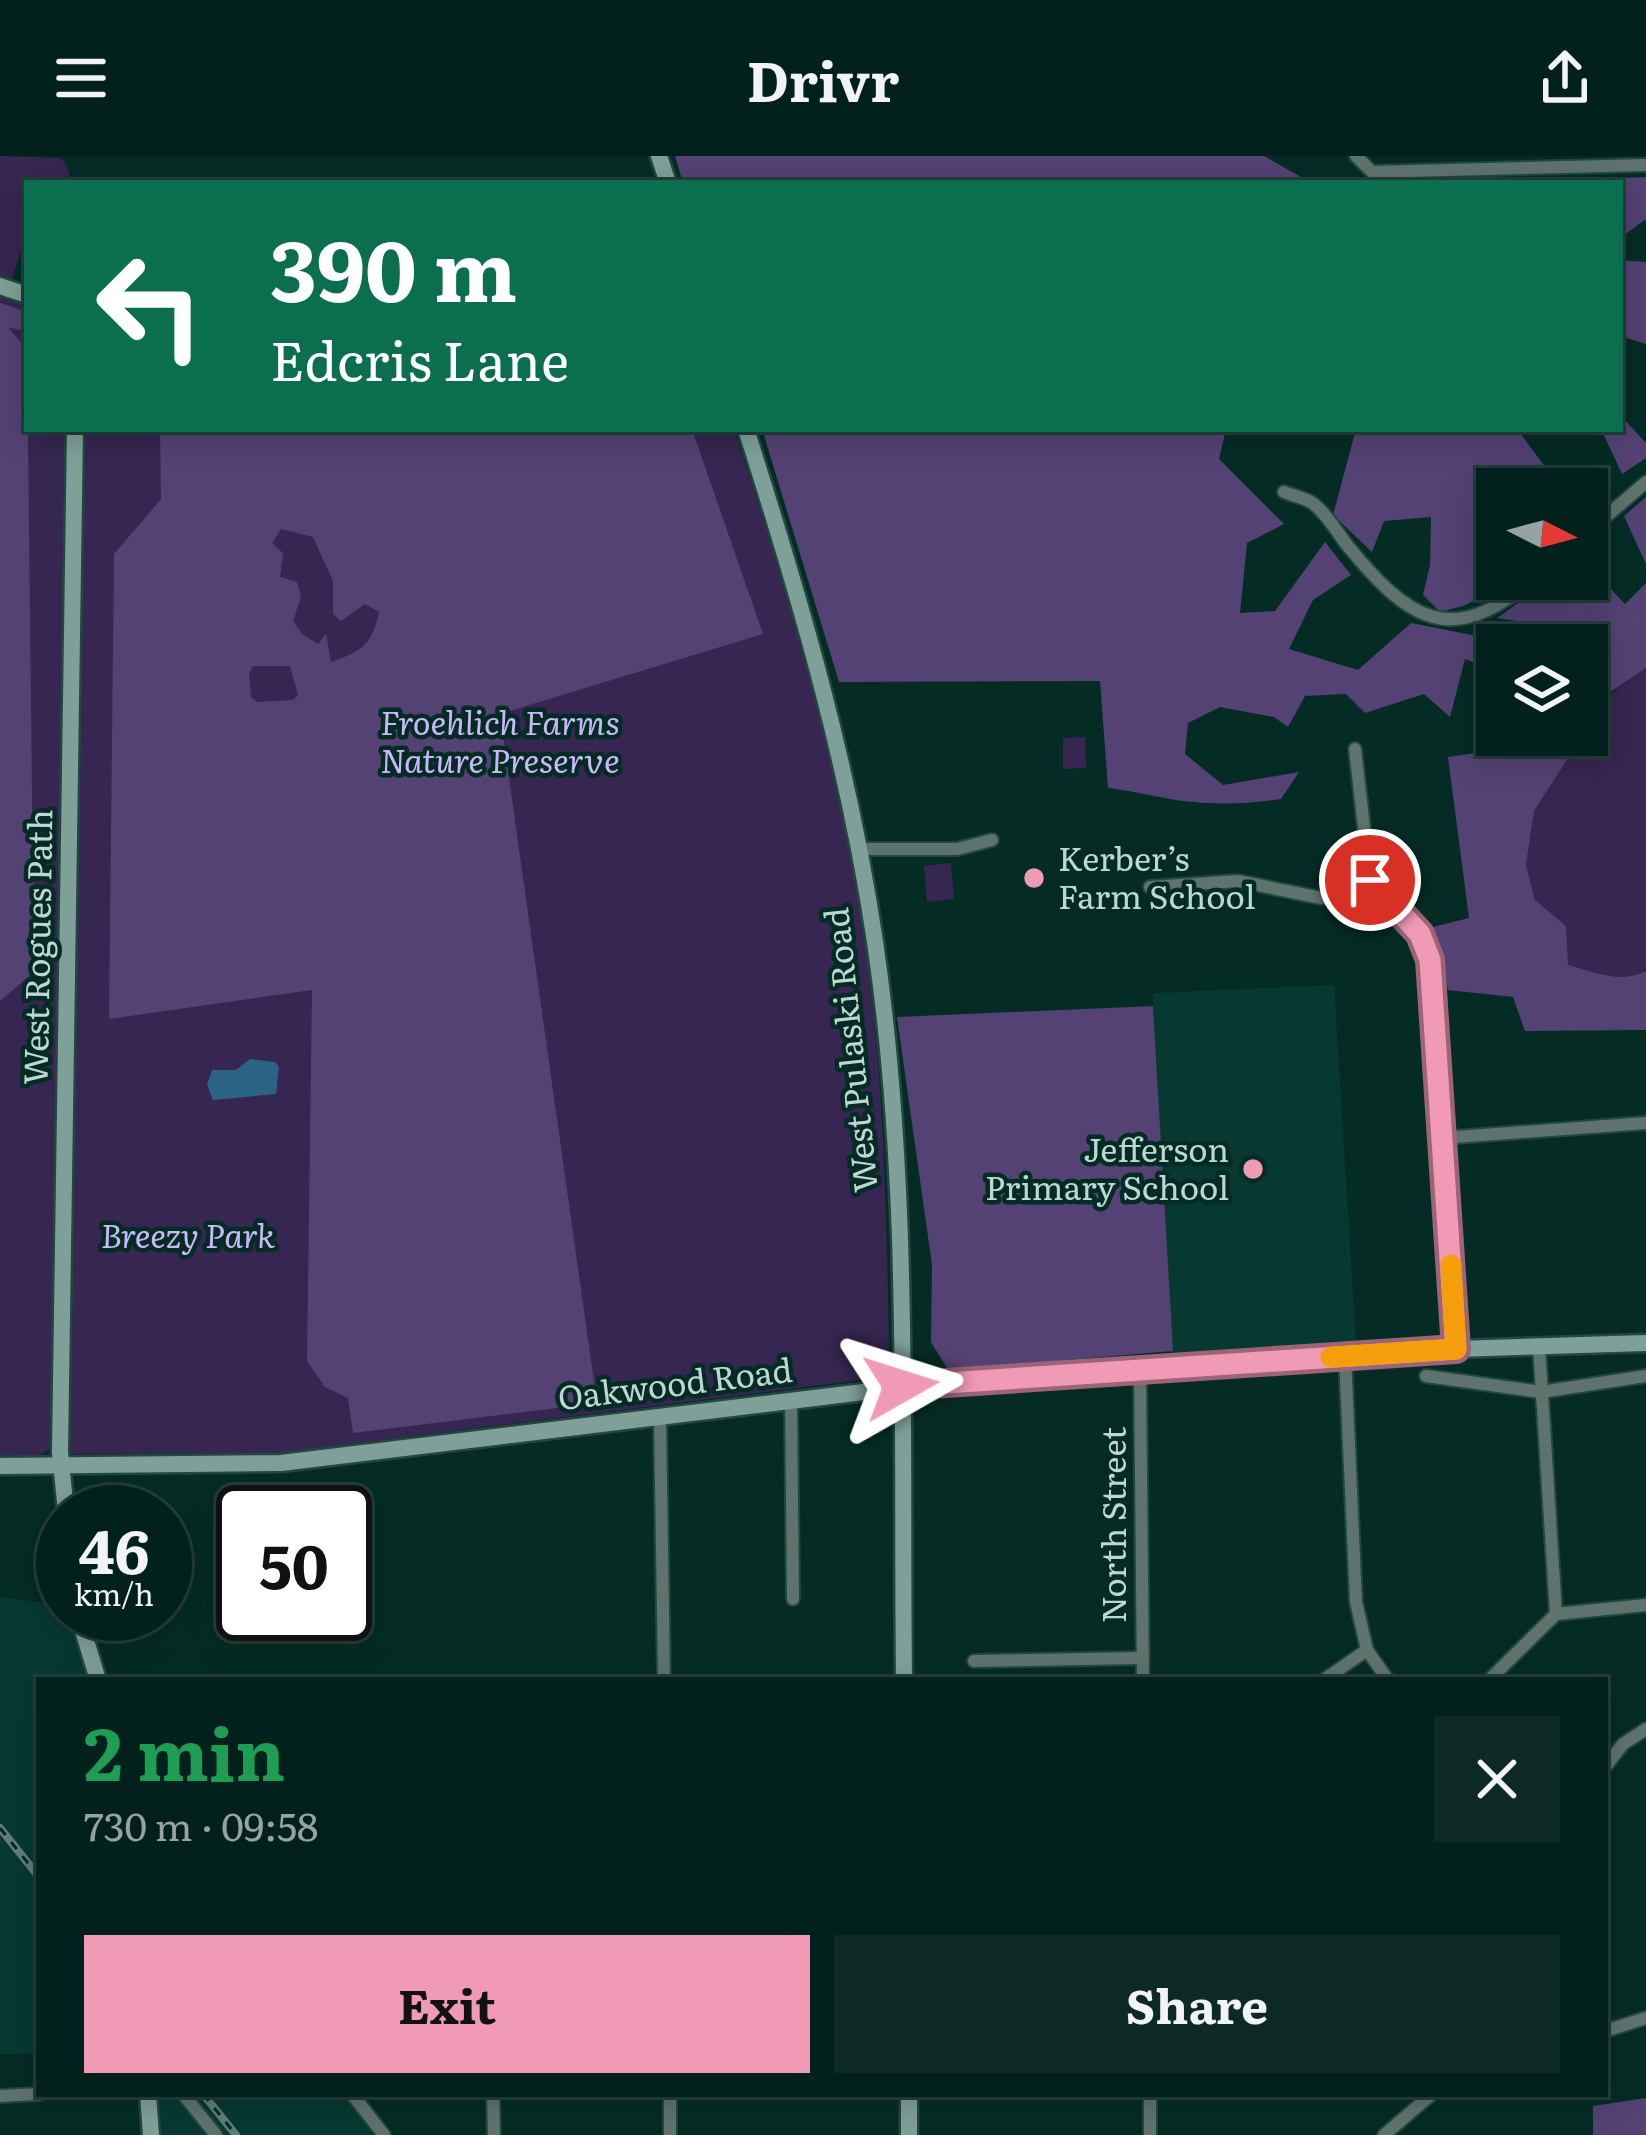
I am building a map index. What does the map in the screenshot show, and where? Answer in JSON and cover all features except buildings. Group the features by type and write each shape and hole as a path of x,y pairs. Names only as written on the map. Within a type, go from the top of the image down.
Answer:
{"main road":[{"name":"West Rogues Path","path":"62,1485 75,432"},
{"name":"West Pulaski Road","path":"747,432 813,645 859,849 881,992 894,1141 904,1677"},
{"name":"Oakwood Road","path":"0,1466 280,1463 901,1386 1456,1349 1646,1343"},
{"path":"86,1641 97,1677"},
{"path":"148,2097 152,2135"},
{"path":"909,2097 910,2135"}],"street":[{"path":"1356,156 1372,172 1646,165"},
{"path":"1608,515 1646,482"},
{"path":"1284,492 1312,503 1377,581 1418,614 1438,620 1494,607 1504,600"},
{"path":"1355,748 1370,880 1420,934 1430,960 1456,1349"},
{"path":"859,849 957,849 992,840"},
{"path":"1150,887 1238,881 1321,898 1370,880"},
{"path":"1442,1138 1646,1123"},
{"path":"1539,1346 1556,1614"},
{"path":"1345,1356 1353,1572 1366,1650 1386,1677"},
{"name":"North Street","path":"1140,1370 1143,1677"},
{"path":"1426,1376 1541,1392 1646,1376"},
{"path":"791,1400 793,1599"},
{"path":"660,1417 664,1677"},
{"path":"1492,1677 1556,1614 1646,1605"},
{"path":"1326,1677 1366,1650"},
{"path":"974,1661 1142,1658"},
{"path":"1608,1763 1623,1744 1646,1729"},
{"path":"1608,2030 1646,2018"},
{"path":"0,2096 36,2094"},
{"path":"186,2097 215,2135"},
{"path":"354,2097 384,2135"},
{"path":"493,2097 494,2135"},
{"path":"670,2097 670,2135"},
{"path":"1150,2097 1150,2135"},
{"path":"1384,2135 1428,2097"}],"shaded area":[{"name":"Jefferson Primary School","path":"1334,985 1356,1344 1170,1357 1153,993"},
{"path":"250,1059 275,1062 279,1067 276,1094 213,1100 207,1085 212,1070 236,1070"},
{"path":"0,1597 36,1602 36,1641 80,1641 91,1677 36,1677 36,2087 34,2054 0,2054"},
{"path":"155,2097 348,2097 378,2135 159,2135"}],"green space":[{"path":"0,156 60,158 71,180 24,180 19,256 11,281 0,279"},
{"path":"675,156 1264,156 1303,178 1248,180 682,180"},
{"path":"1646,177 1646,219 1623,236 1623,180 1562,180"},
{"path":"1623,260 1646,262 1646,344 1623,337"},
{"path":"0,293 24,301 24,432 67,432 53,1437 50,1449 39,1456 0,1456"},
{"path":"0,303 24,311 24,331 8,327 24,346 24,432 28,432 34,972 0,1001"},
{"path":"1623,418 1646,443 1646,458 1622,474 1602,432 1623,432"},
{"name":"Froehlich Farms Nature Preserve","path":"81,432 735,432 810,678 841,804 864,933 880,1093 887,1253 889,1361 880,1367 877,1378 279,1453 67,1454"},
{"path":"160,432 693,432 763,634 500,714 597,1403 353,1433 348,1398 325,1387 307,1361 312,990 109,1019 114,554 161,499","holes":["281,529 313,537 333,581 333,614 341,621 365,604 379,612 369,639 358,650 331,662 326,634 318,644 293,621 301,597 297,582 280,577 283,553 272,543","253,666 290,666 298,695 293,700 257,702 251,697"]},
{"path":"763,432 1225,432 1219,459 1284,524 1247,543 1240,613 1275,611 1325,542 1351,575 1313,600 1289,649 1358,670 1411,623 1476,636 1476,663 1465,659 1450,717 1424,694 1365,713 1346,694 1305,696 1288,727 1274,717 1220,707 1188,723 1185,754 1223,785 1299,772 1281,799 1205,803 1108,788 1100,681 839,682"},
{"path":"1355,432 1519,432 1546,468 1476,468 1476,600 1463,606 1440,612 1423,595 1430,565 1431,517 1384,521 1372,552 1333,515"},
{"path":"1646,497 1646,564 1624,516"},
{"path":"1646,583 1646,668 1608,695 1608,624 1536,624 1497,618 1522,600 1608,600 1608,586 1625,604"},
{"path":"1646,668 1646,971 1617,977 1567,965 1566,926 1535,900 1526,865 1534,811 1569,756 1608,756 1608,698"},
{"path":"1085,737 1086,768 1063,769 1063,738"},
{"path":"1476,753 1569,756 1534,811 1526,865 1535,900 1566,926 1568,965 1617,977 1646,971 1646,1030 1525,1031 1513,997 1448,990 1433,927 1469,918 1448,757"},
{"path":"951,863 954,899 927,902 924,866"},
{"path":"1153,1006 1173,1351 948,1370 931,1342 932,1265 897,1017"},
{"path":"1646,2098 1646,2135 1593,2135 1593,2106"}],"railway":[{"path":"0,1828 36,1873"},
{"path":"205,2097 236,2135"}],"slow traffic":[{"path":"1331,1357 1456,1349 1451,1265"}],"place":[{"name":"Kerber’s Farm School","path":"1034,878"},
{"name":"Jefferson Primary School","path":"1253,1169"}],"route":[{"path":"901,1386 1456,1349 1430,960 1420,934 1370,880"}],"park label":[{"name":"Breezy Park","path":"188,1236"}]}
